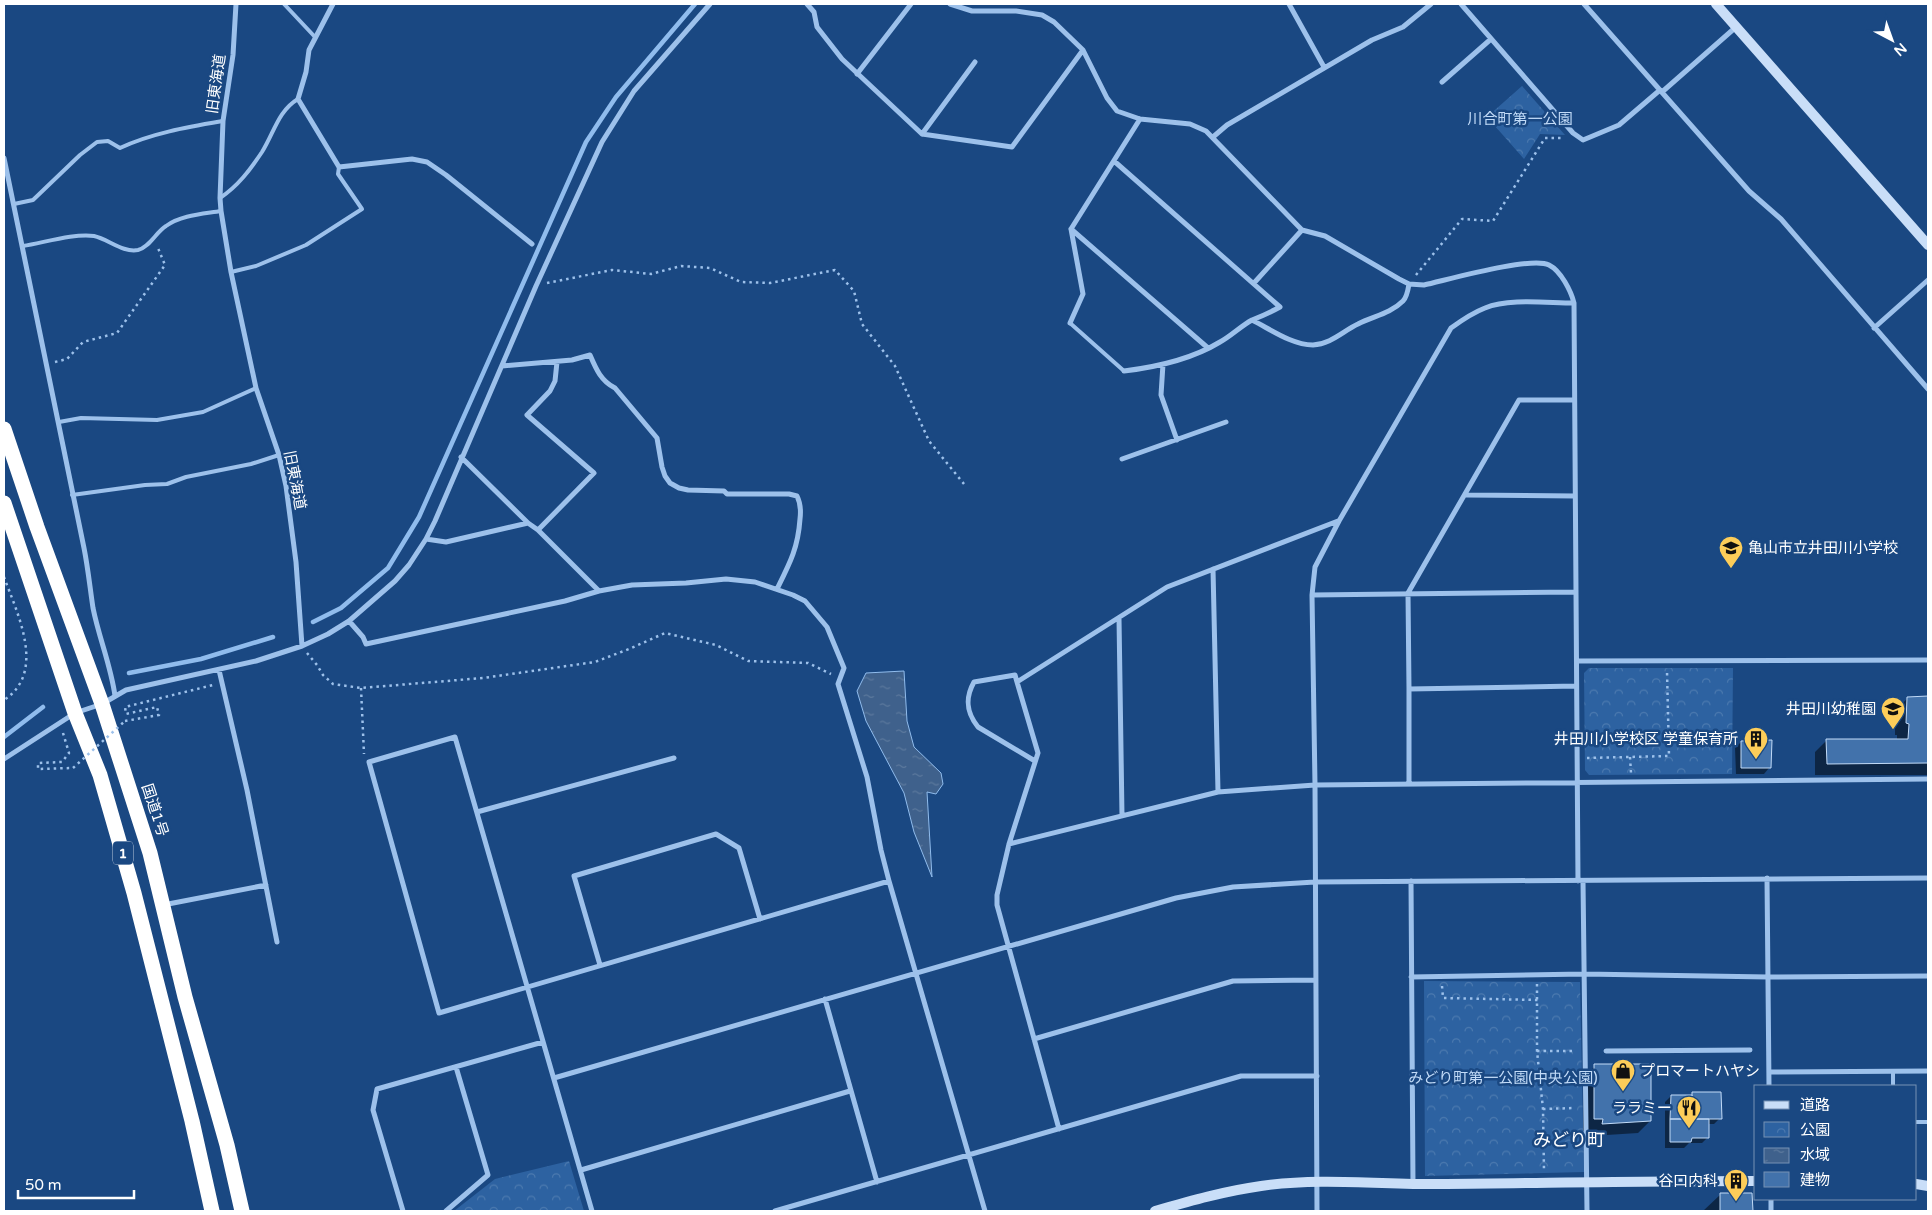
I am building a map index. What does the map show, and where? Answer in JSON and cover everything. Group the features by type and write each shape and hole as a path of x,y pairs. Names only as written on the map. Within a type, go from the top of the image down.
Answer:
{"highway":[{"name":"国道1号","path":"4,429 37,527 102,704 150,854 186,997 227,1144 242,1211"},
{"name":"1","path":"4,504 76,713 100,775 134,893 192,1121 212,1211"}],"street":[{"name":"旧東海道","path":"236,4 233,55 223,121 221,211 231,272 256,388 279,455 286,486 296,562 302,646"},
{"path":"333,4 308,50 306,72 298,99 339,167 412,159 427,162 532,244"},
{"path":"4,760 76,713 102,704 126,690 256,661 302,646 328,634 349,621 395,581 426,539 536,286 595,157 624,106 710,4"},
{"path":"807,4 814,12 816,27 842,59 922,134 1012,147 1083,50"},
{"path":"857,74 911,4"},
{"path":"950,4 972,11 1006,10 1042,15 1060,28 1083,50 1107,98 1117,111 1140,119 1190,124 1206,131 1302,230 1325,236 1409,284 1424,285 1525,263 1536,263 1549,265 1560,276 1572,296 1574,303 1576,496 1576,686 1584,974 1586,983 1587,1211"},
{"path":"1289,4 1324,67"},
{"path":"1213,137 1227,125 1324,67 1372,40 1403,27 1431,4"},
{"path":"1462,4 1573,133 1583,140 1620,125 1736,27"},
{"path":"1584,4 1749,191 1781,219 1928,389"},
{"path":"1716,4 1928,245"},
{"path":"1442,82 1491,39"},
{"path":"922,134 975,62"},
{"path":"1070,323 1084,294 1071,229 1140,119"},
{"path":"4,158 59,422 94,610 112,673 116,696"},
{"path":"1114,161 1280,307 1252,320 1208,348 1150,368 1124,371"},
{"path":"1071,229 1208,348"},
{"path":"1254,284 1302,230"},
{"path":"1874,328 1928,280"},
{"path":"1252,320 1298,343 1312,345 1324,343 1358,324 1394,309 1405,299 1409,284"},
{"path":"1317,1211 1312,595 1315,567 1339,521 1451,328 1470,315 1502,302 1574,303"},
{"path":"502,366 557,362 590,355 598,374 615,388 657,438 660,460 665,476 670,482 679,488 688,490 724,490 726,494 789,494 797,496 801,506 795,553 776,589"},
{"path":"538,530 594,473 527,415 550,391 555,381 557,362"},
{"path":"1162,364 1161,395 1177,440"},
{"path":"1409,783 1408,593 1519,400 1574,400"},
{"path":"1122,459 1226,422"},
{"path":"461,457 599,591"},
{"path":"1466,494 1576,496"},
{"path":"1017,682 1167,587 1339,521"},
{"path":"426,539 446,542 528,523"},
{"path":"1213,569 1218,792"},
{"path":"349,621 363,637 366,644 632,585 726,579 756,582 805,601 827,627 844,668 838,684 867,776 889,881 985,1211"},
{"path":"1312,595 1576,592"},
{"path":"1119,618 1122,816"},
{"path":"1577,661 1928,660"},
{"path":"219,670 247,790 277,942"},
{"path":"1035,761 978,727 971,719 967,695 974,682 1015,675 1038,753 1009,844 997,895 997,905 1060,1129"},
{"path":"1409,689 1576,686"},
{"path":"592,1211 526,986 455,737 369,762 439,1013 526,986 889,881"},
{"path":"477,812 674,758"},
{"path":"1009,844 1218,792 1315,785 1928,779"},
{"path":"600,966 574,876 716,834 739,848 760,919"},
{"path":"1767,878 1769,1085"},
{"path":"554,1078 1176,898 1217,889 1315,882 1928,878"},
{"path":"1412,881 1413,1185"},
{"path":"163,905 266,885"},
{"path":"1411,977 1584,974 1768,977 1928,976"},
{"path":"1034,1039 1233,981 1316,980"},
{"path":"825,999 877,1182"},
{"path":"403,1211 373,1110 377,1089 543,1042"},
{"path":"1606,1050 1750,1050"},
{"path":"446,1211 488,1175 456,1068"},
{"path":"1769,1072 1928,1071"},
{"path":"775,1211 1241,1076 1317,1076"},
{"path":"581,1170 850,1091"},
{"path":"1155,1211 1208,1196 1262,1185 1316,1182 1413,1185 1587,1181 1754,1181"}],"lane":[{"path":"284,4 315,37"},
{"path":"220,198 235,188 262,152 287,106 298,99"},
{"path":"14,204 33,200 80,155 98,142 108,140 120,148 141,138 190,126 223,121"},
{"path":"231,272 256,266 306,245 362,209 338,174 339,167"},
{"path":"23,246 82,236 95,236 129,250 139,250 153,241 154,237 172,223 195,215 221,211"},
{"path":"1070,323 1124,371"},
{"path":"59,422 81,418 157,420 194,414 203,412 256,388"},
{"path":"72,495 145,485 167,484 251,464 279,455"},
{"path":"1892,1071 1892,1085"}],"path":[{"path":"1409,284 1462,218 1493,221 1544,138 1566,138 1573,133"},
{"path":"47,364 67,359 84,342 117,333 165,265 154,237"},
{"path":"536,286 612,270 651,274 681,266 710,268 741,282 770,283 835,270 854,291 862,324 895,366 930,441 964,484"},
{"path":"4,578 22,625 27,650 23,678 10,696 4,700"},
{"path":"302,646 323,675 333,684 361,688 483,678 595,662 665,633 716,645 748,661 808,663 830,672 838,684"},
{"path":"1585,758 1669,756 1667,660"},
{"path":"60,723 69,753 62,762 38,763 38,769 73,768 125,721 159,715 157,707 126,714 125,707 222,683"},
{"path":"361,688 364,753 369,762"},
{"path":"1630,757 1631,775"},
{"path":"1538,975 1537,1051 1543,1109 1544,1167"},
{"path":"1441,977 1443,998 1538,1000"},
{"path":"1537,1051 1586,1050"},
{"path":"1543,1109 1587,1108"}],"green space":[{"name":"川合町第一公園","path":"1522,86 1565,135 1540,134 1524,159 1487,117"},
{"path":"1589,668 1733,668 1732,774 1589,775 1585,770 1584,673"},
{"name":"みどり町第一公園(中央公園)","path":"1424,981 1580,982 1584,1172 1425,1176"},
{"path":"569,1161 584,1211 454,1211 495,1179"}],"water":[{"path":"904,671 907,721 914,747 941,773 943,784 936,794 927,792 932,877 914,832 904,793 866,721 857,691 866,673"}],"building":[{"name":"井田川幼稚園","path":"1928,696 1928,763 1827,764 1826,739 1908,739 1909,724 1906,723 1907,697"},
{"name":"井田川小学校区 学童保育所","path":"1772,740 1771,768 1741,768 1741,741"},
{"name":"プロマートハヤシ","path":"1594,1064 1651,1064 1651,1121 1602,1124 1603,1119 1594,1119"},
{"path":"1692,1092 1721,1092 1722,1119 1692,1119"},
{"path":"1671,1095 1692,1095 1692,1119 1670,1119"},
{"name":"ララミー","path":"1670,1119 1709,1119 1709,1138 1692,1138 1691,1142 1670,1142"},
{"name":"谷口内科","path":"1720,1193 1752,1193 1753,1211 1720,1211"}],"waterway":[{"path":"313,622 341,608 388,568 419,517 586,142 616,97 695,4"},
{"path":"129,673 201,659 273,637"},
{"path":"4,737 43,707"}],"place":[{"name":"亀山市立井田川小学校","path":"1731,569"},
{"name":"井田川幼稚園","path":"1893,730"},
{"name":"井田川小学校区 学童保育所","path":"1756,760"},
{"name":"プロマートハヤシ","path":"1623,1092"},
{"name":"ララミー","path":"1689,1129"},
{"name":"谷口内科","path":"1736,1202"}],"district":[{"name":"みどり町","path":"1569,1140"}]}
